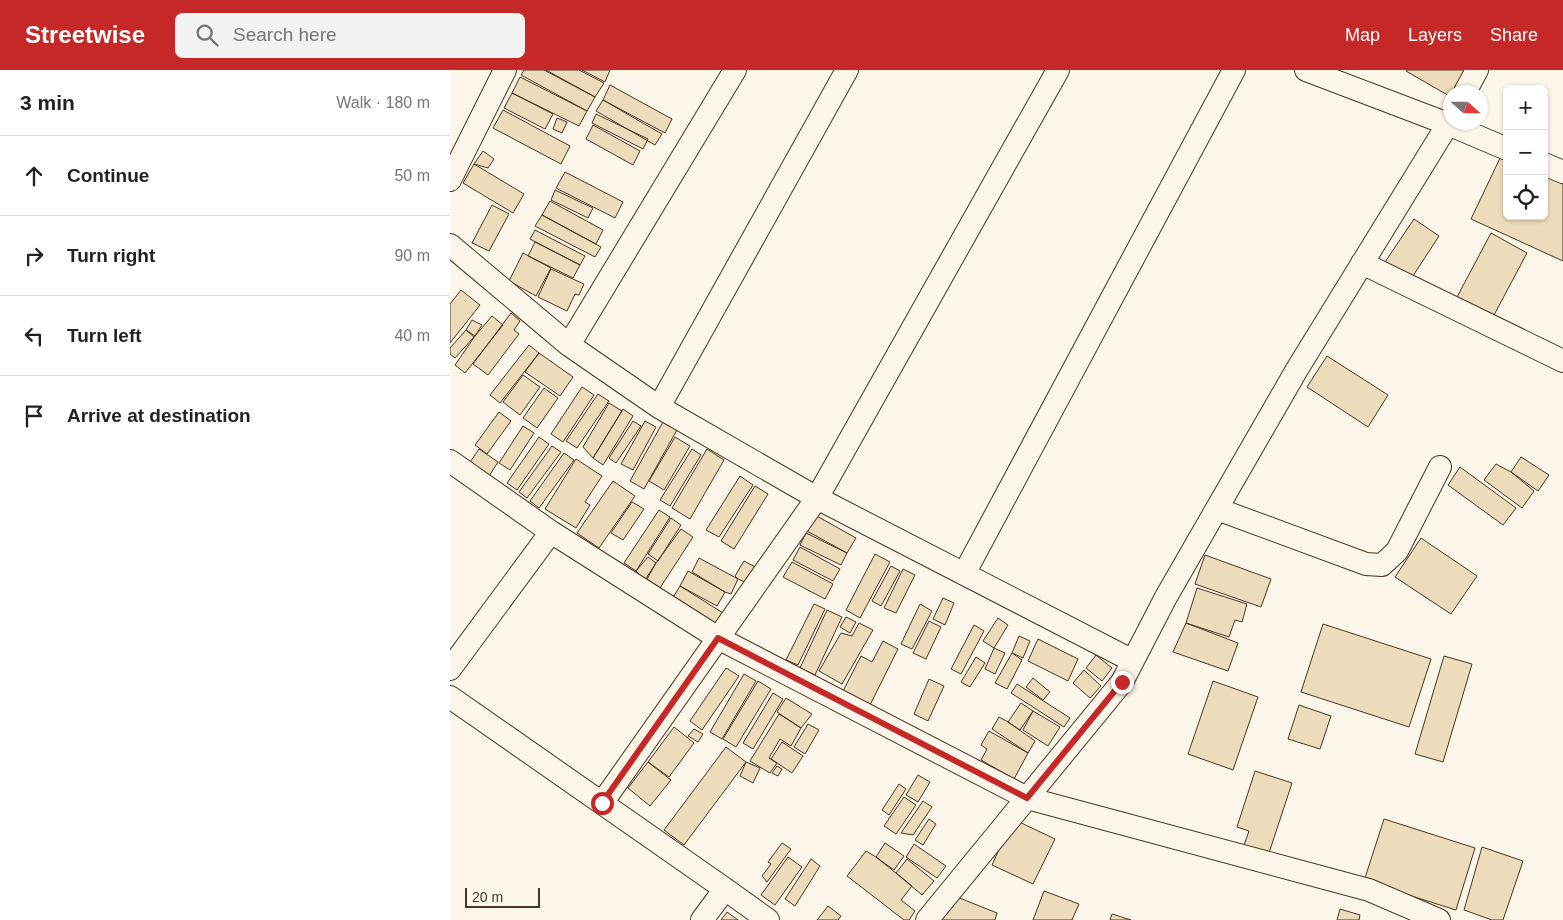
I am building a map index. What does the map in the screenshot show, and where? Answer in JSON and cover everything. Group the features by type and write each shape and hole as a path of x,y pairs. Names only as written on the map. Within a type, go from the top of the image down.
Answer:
{"street":[{"path":"450,180 505,70"},
{"path":"569,345 735,70"},
{"path":"659,407 847,70"},
{"path":"602,803 817,498 1058,70"},
{"path":"964,574 1234,70"},
{"path":"1306,70 1443,120"},
{"path":"1469,85 1477,70"},
{"path":"927,920 1122,682 1166,598 1296,370 1444,130"},
{"path":"1466,130 1503,147"},
{"path":"1548,166 1563,172"},
{"path":"450,245 569,345 659,407 817,498 1133,661"},
{"path":"1362,263 1563,360"},
{"path":"450,461 551,532 718,638 1027,798 1369,890 1440,920"},
{"path":"1216,509 1366,564 1382,565 1397,551 1440,467"},
{"path":"450,669 551,532"},
{"path":"450,697 768,920"},
{"path":"702,920 725,889"}],"building":[{"path":"524,70 544,70 595,97 587,111 521,75"},
{"path":"546,70 579,70 604,83 595,97"},
{"path":"582,70 610,70 605,82"},
{"path":"1467,70 1458,85 1443,85 1443,92 1406,71"},
{"path":"520,77 587,111 579,126 512,93"},
{"path":"610,85 672,119 665,133 603,100"},
{"path":"512,93 553,114 545,129 504,108"},
{"path":"603,100 662,134 655,145 596,111"},
{"path":"503,110 570,146 561,164 493,128"},
{"path":"596,114 648,139 643,149 592,123"},
{"path":"557,118 567,122 562,133 553,129"},
{"path":"593,125 640,151 633,165 586,139"},
{"path":"483,151 494,159 488,168 474,164"},
{"path":"1501,156 1503,157 1503,220 1548,220 1548,177 1563,184 1563,261 1471,219"},
{"path":"474,164 524,194 513,213 463,183"},
{"path":"565,172 623,202 615,218 556,188"},
{"path":"555,190 593,208 588,218 551,200"},
{"path":"550,201 603,230 596,244 542,215"},
{"path":"492,205 509,214 489,251 472,243"},
{"path":"542,215 601,247 595,257 535,226"},
{"path":"1414,219 1439,236 1411,279 1385,262"},
{"path":"535,230 585,256 580,265 530,239"},
{"path":"1491,233 1527,253 1493,317 1457,297"},
{"path":"535,242 580,265 573,278 528,256"},
{"path":"523,253 551,268 536,296 509,281"},
{"path":"551,269 584,284 579,295 575,294 567,311 538,297"},
{"path":"461,290 480,305 450,343 450,304"},
{"path":"511,313 520,321 514,330 519,334 488,375 473,364"},
{"path":"492,316 503,325 465,373 455,365 475,336"},
{"path":"472,320 482,325 475,336 466,330"},
{"path":"466,330 474,337 455,358 450,354 450,348"},
{"path":"529,345 539,353 500,403 490,395"},
{"path":"539,353 573,377 560,396 525,372"},
{"path":"1327,356 1388,395 1368,427 1307,387"},
{"path":"523,375 540,387 520,415 503,402"},
{"path":"582,387 594,395 563,442 551,434"},
{"path":"544,388 558,398 537,428 523,418"},
{"path":"598,394 609,401 577,448 566,441"},
{"path":"609,403 622,411 593,458 583,447"},
{"path":"623,409 633,416 603,465 593,458"},
{"path":"499,412 511,421 487,454 475,445"},
{"path":"664,420 678,428 644,489 630,481"},
{"path":"633,421 641,426 616,463 609,458"},
{"path":"645,421 656,427 633,470 621,464"},
{"path":"523,426 534,433 510,470 499,463"},
{"path":"539,437 549,444 517,490 507,483"},
{"path":"675,437 690,446 664,490 649,481"},
{"path":"552,446 561,452 527,498 519,492"},
{"path":"479,449 498,462 486,481 466,468"},
{"path":"692,449 701,455 670,506 660,500"},
{"path":"707,449 724,460 690,519 672,508"},
{"path":"564,453 574,460 539,508 530,501"},
{"path":"1521,457 1549,475 1538,491 1511,472"},
{"path":"576,459 602,476 585,502 590,505 576,528 545,509"},
{"path":"1496,464 1511,472 1534,491 1522,508 1484,480"},
{"path":"1460,467 1516,508 1503,525 1448,485"},
{"path":"740,476 753,485 719,537 706,530"},
{"path":"613,481 635,496 599,548 577,533"},
{"path":"755,486 768,494 734,549 721,541"},
{"path":"632,502 644,509 623,540 611,533"},
{"path":"659,510 670,517 636,571 624,563"},
{"path":"815,515 856,538 847,553 807,531"},
{"path":"671,518 681,525 658,561 648,554"},
{"path":"681,529 693,537 660,588 647,579 656,563"},
{"path":"806,533 847,553 841,565 800,545"},
{"path":"1421,538 1477,576 1451,614 1395,577"},
{"path":"800,547 840,569 833,581 793,560"},
{"path":"875,554 890,562 860,618 846,610"},
{"path":"1205,555 1271,579 1261,607 1195,584"},
{"path":"648,557 656,563 645,580 636,571"},
{"path":"699,558 738,579 731,594 692,572"},
{"path":"744,561 759,569 749,584 735,576"},
{"path":"792,562 833,584 825,599 783,577"},
{"path":"891,566 900,571 881,606 872,601"},
{"path":"903,569 915,575 896,613 884,608"},
{"path":"688,571 725,592 717,606 680,586"},
{"path":"680,586 723,613 711,631 669,604"},
{"path":"1197,588 1247,604 1242,622 1235,620 1229,637 1186,623"},
{"path":"943,598 954,603 945,625 933,619"},
{"path":"814,604 825,609 798,665 786,660"},
{"path":"920,604 932,611 912,649 901,644"},
{"path":"827,610 842,617 815,675 800,668"},
{"path":"846,617 856,622 850,633 840,627"},
{"path":"998,618 1008,625 994,648 983,641"},
{"path":"929,621 941,627 926,659 913,653"},
{"path":"859,623 873,630 842,684 819,671 841,633 852,636"},
{"path":"1186,623 1238,643 1228,671 1173,652"},
{"path":"1323,624 1431,659 1409,727 1301,692"},
{"path":"974,625 984,631 961,674 951,669"},
{"path":"1019,636 1030,641 1023,658 1012,653"},
{"path":"1038,639 1078,659 1068,681 1028,661"},
{"path":"883,641 898,649 870,705 843,691 861,656 872,662"},
{"path":"994,648 1005,653 995,674 985,669"},
{"path":"1012,653 1022,660 1007,689 995,683"},
{"path":"1096,655 1112,668 1102,681 1086,668"},
{"path":"1444,656 1472,664 1443,762 1415,754"},
{"path":"976,657 985,663 970,687 961,682"},
{"path":"726,668 739,676 702,730 690,721"},
{"path":"1084,670 1101,686 1090,698 1073,683"},
{"path":"744,674 756,681 722,739 710,732"},
{"path":"1033,678 1050,692 1043,700 1026,687"},
{"path":"929,679 944,686 928,721 914,714"},
{"path":"758,681 771,689 736,747 723,739"},
{"path":"1213,681 1258,697 1233,770 1188,754"},
{"path":"1017,684 1070,718 1064,727 1011,693"},
{"path":"773,693 783,699 753,749 743,743"},
{"path":"786,698 812,714 801,728 777,712"},
{"path":"1021,703 1033,711 1020,730 1008,722"},
{"path":"1299,705 1331,716 1320,749 1288,739"},
{"path":"1033,711 1060,727 1048,746 1023,730"},
{"path":"779,714 801,728 791,746 780,739 769,758 777,763 770,773 750,761"},
{"path":"999,717 1035,741 1028,753 992,729"},
{"path":"808,724 819,730 805,754 794,747"},
{"path":"674,727 694,743 669,777 648,762"},
{"path":"694,729 703,734 698,742 688,736"},
{"path":"989,731 1028,753 1014,779 981,760 987,749 981,745"},
{"path":"782,742 803,756 792,773 771,759"},
{"path":"726,747 746,762 684,845 664,830"},
{"path":"648,762 671,780 650,806 628,788"},
{"path":"746,762 760,768 753,783 740,776"},
{"path":"777,766 782,769 778,776 772,773"},
{"path":"1255,771 1292,783 1268,856 1243,848 1249,831 1237,827"},
{"path":"918,775 930,782 918,802 906,795"},
{"path":"899,784 906,789 889,815 882,810"},
{"path":"904,797 916,805 896,834 884,826"},
{"path":"923,801 932,807 913,835 901,833"},
{"path":"929,819 936,824 923,845 915,840"},
{"path":"1013,819 1055,839 1033,884 992,865"},
{"path":"1384,819 1475,848 1456,910 1364,881"},
{"path":"782,843 791,849 767,882 762,876 771,864 768,862"},
{"path":"885,843 904,856 894,870 876,857"},
{"path":"914,844 946,866 937,878 906,857"},
{"path":"1482,847 1523,861 1503,920 1492,920 1464,910"},
{"path":"866,851 912,886 901,900 915,911 909,920 904,920 847,876"},
{"path":"788,857 802,867 775,905 761,895"},
{"path":"811,859 820,866 795,906 785,899"},
{"path":"907,859 934,881 922,895 896,873"},
{"path":"1044,891 1079,904 1072,920 1033,920"},
{"path":"952,895 997,913 995,920 942,920"},
{"path":"828,906 841,916 838,920 817,920"},
{"path":"1340,909 1360,915 1359,920 1337,920"},
{"path":"727,912 738,920 721,920"},
{"path":"1112,914 1131,920 1110,920"}],"route":[{"path":"602,803 718,638 1027,798 1122,682"}]}
